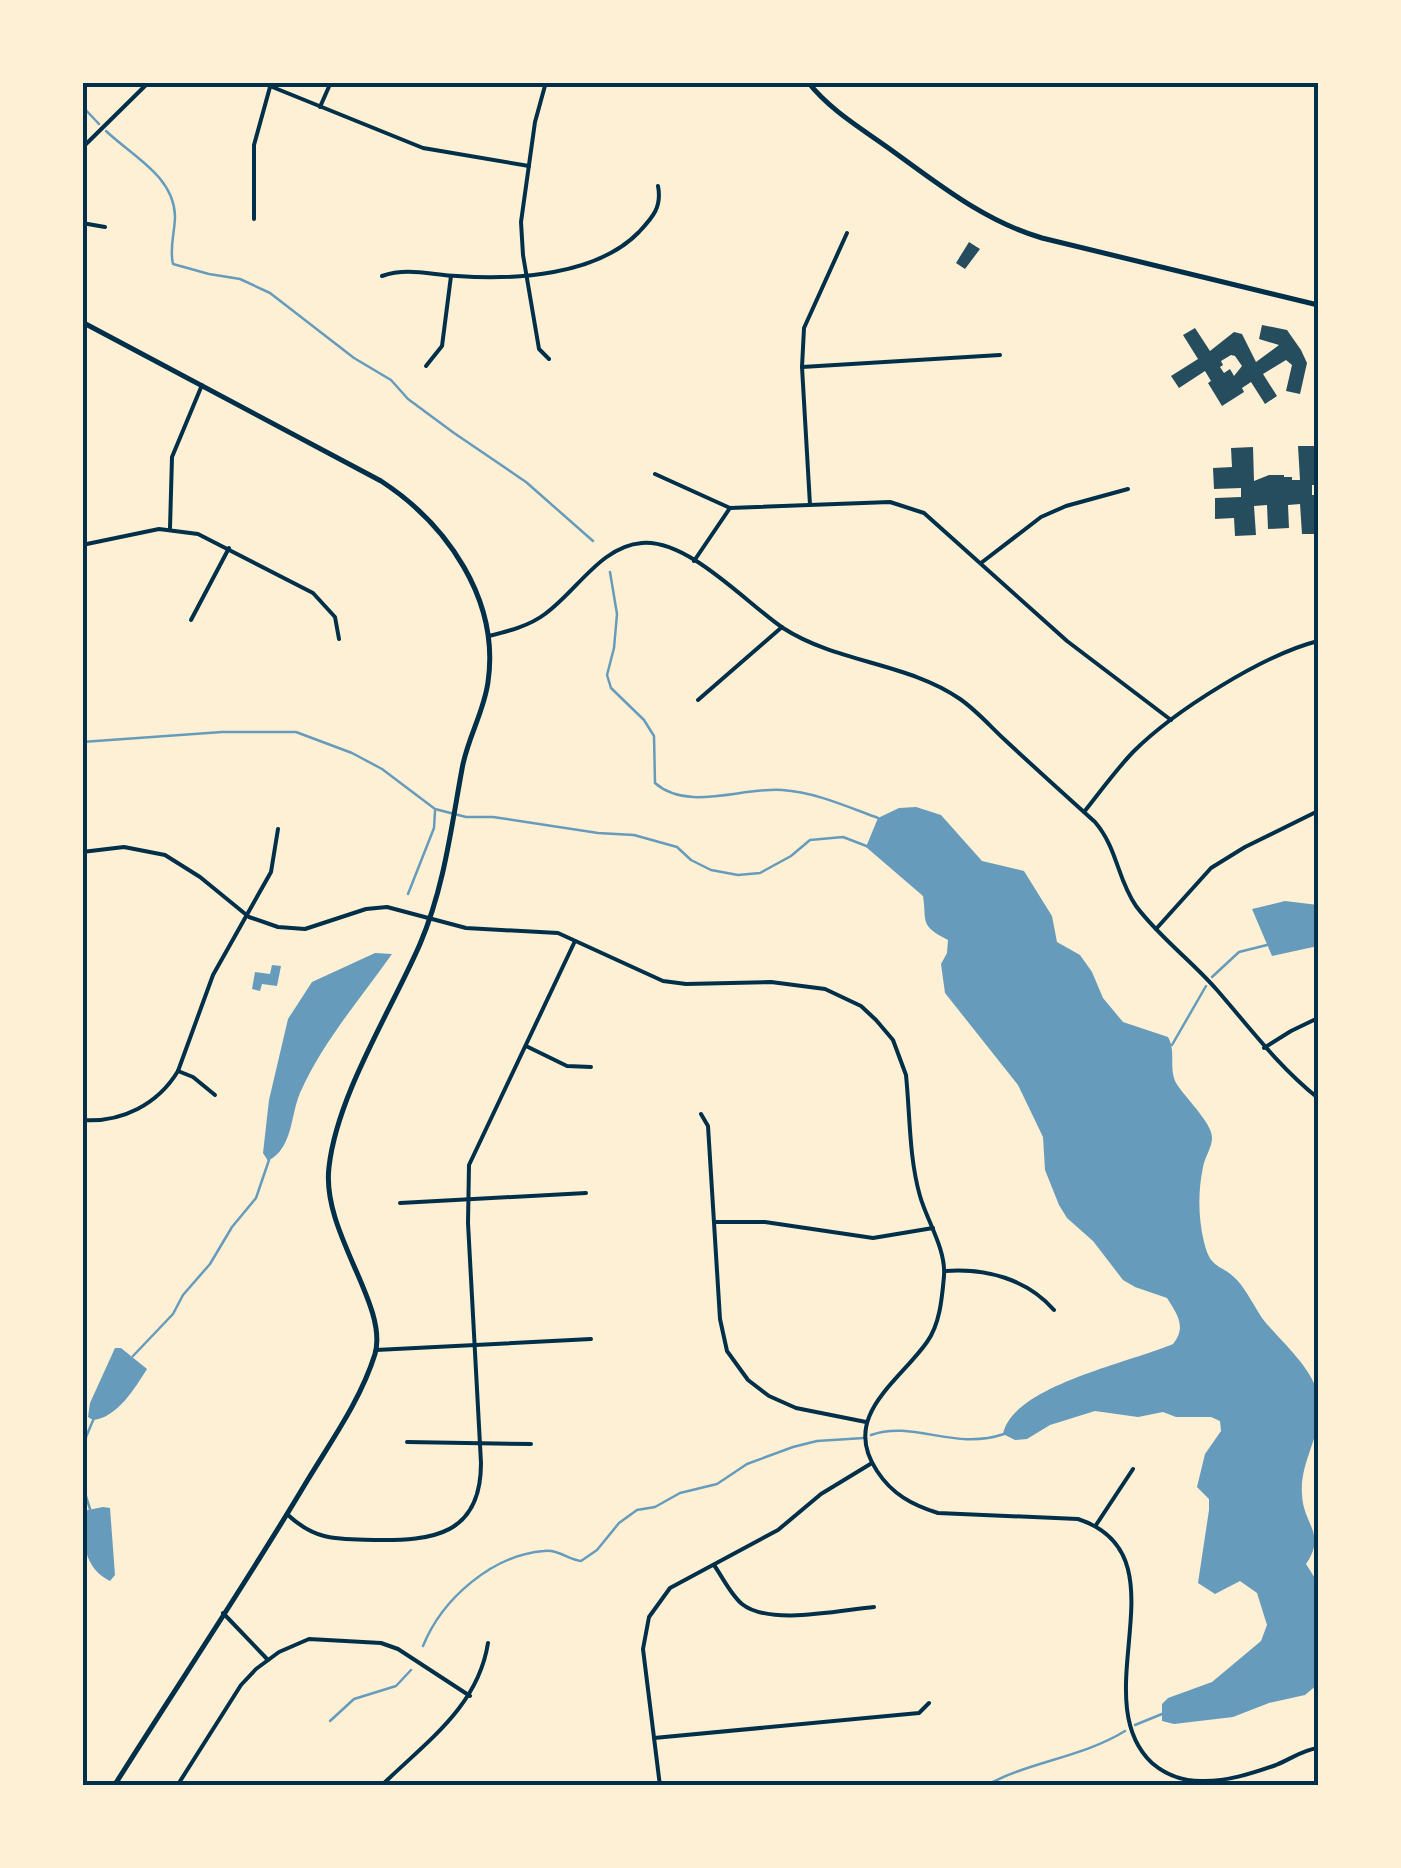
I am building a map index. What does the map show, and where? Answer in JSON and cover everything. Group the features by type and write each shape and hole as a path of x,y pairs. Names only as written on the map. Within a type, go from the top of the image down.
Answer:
{"main road":[{"path":"808,82 857,125 998,222 1042,238 1318,305"},
{"path":"82,322 382,481 427,514 452,546 474,588 489,636 488,686 464,757 440,891 357,1076 332,1142 328,1167 333,1217 374,1321 376,1350 359,1395 114,1786"}],"street":[{"path":"82,148 148,82"},
{"path":"260,82 423,148 528,166"},
{"path":"320,107 331,82"},
{"path":"546,82 535,122 521,222 539,349 550,359"},
{"path":"254,219 254,146 270,88"},
{"path":"382,276 414,272 450,276 526,275 584,264 612,254 633,238 660,206 658,186"},
{"path":"82,223 105,227"},
{"path":"810,506 802,367 804,328 846,233"},
{"path":"426,366 442,346 450,276"},
{"path":"802,367 1000,355"},
{"path":"170,528 172,457 202,386"},
{"path":"655,474 730,508 890,502 924,513 1068,641 1171,720"},
{"path":"981,563 1041,518 1066,506 1128,490"},
{"path":"694,560 730,508"},
{"path":"82,545 133,532 170,528 198,534 313,593 335,617 338,638"},
{"path":"489,636 542,616 604,559 627,546 665,544 694,560 782,627 825,649 928,683 958,698 1084,812 1110,841 1130,897 1156,929 1217,990 1264,1048 1318,1098"},
{"path":"190,620 229,548"},
{"path":"698,700 782,627"},
{"path":"1084,812 1126,759 1171,720 1274,656 1318,641"},
{"path":"1156,929 1216,865 1318,811"},
{"path":"82,1120 142,1108 170,1083 178,1071 212,976 271,872 278,829"},
{"path":"82,852 124,846 165,855 248,916 278,927 305,929 382,907 466,928 540,930 575,941 663,981 802,985 825,990 860,1006 893,1040 900,1056 906,1075 918,1186 944,1271 933,1331 884,1390 866,1422 866,1444 872,1463 888,1488 916,1506 938,1512 1078,1519 1096,1525 1114,1540 1128,1569 1131,1596 1127,1715 1147,1758 1161,1770 1179,1778 1213,1781 1268,1768 1318,1748 1318,1741"},
{"path":"287,1514 307,1532 324,1536 400,1540 438,1536 467,1514 478,1494 480,1442 467,1199 469,1165 575,941"},
{"path":"1264,1048 1318,1018"},
{"path":"526,1046 567,1066 591,1067"},
{"path":"178,1071 193,1077 215,1095"},
{"path":"701,1114 708,1126 724,1342 740,1371 757,1388 782,1402 866,1422"},
{"path":"400,1204 586,1193"},
{"path":"716,1222 765,1222 873,1238 933,1228"},
{"path":"944,1271 983,1272 1009,1279 1036,1293 1054,1310"},
{"path":"376,1350 591,1340"},
{"path":"407,1442 531,1444"},
{"path":"660,1786 643,1649 649,1617 670,1588 778,1530 821,1494 872,1463"},
{"path":"1096,1525 1133,1469"},
{"path":"714,1566 740,1602 755,1612 774,1615 874,1607"},
{"path":"223,1613 268,1660"},
{"path":"178,1786 241,1685 268,1660 309,1639 381,1643 398,1649 470,1696"},
{"path":"381,1786 461,1710 480,1680 488,1642"},
{"path":"654,1738 919,1713 929,1704"}],"water":[{"path":"916,807 941,815 982,861 1024,871 1052,916 1057,942 1080,955 1103,998 1123,1022 1168,1037 1175,1081 1211,1132 1200,1195 1207,1251 1213,1262 1237,1280 1262,1318 1300,1361 1313,1381 1320,1404 1302,1481 1303,1505 1314,1536 1306,1564 1318,1583 1318,1684 1305,1695 1233,1717 1174,1724 1162,1721 1162,1704 1168,1698 1212,1682 1261,1641 1267,1625 1257,1593 1240,1581 1215,1594 1198,1583 1209,1499 1197,1487 1205,1454 1221,1431 1220,1421 1163,1412 1138,1417 1095,1411 1050,1425 1027,1439 1015,1440 1003,1434 1011,1417 1028,1402 1076,1378 1173,1344 1180,1326 1167,1298 1123,1280 1093,1241 1067,1218 1045,1170 1043,1137 1018,1085 945,993 941,964 948,940 928,927 923,896 866,847 878,818 899,808"},
{"path":"1285,901 1318,905 1318,946 1272,956 1252,909"},
{"path":"375,953 392,954 319,1057 300,1093 286,1140 268,1161 263,1153 269,1100 288,1019 312,982"},
{"path":"272,965 281,966 277,986 262,984 260,991 252,989 255,972 270,974"},
{"path":"115,1348 121,1348 147,1369 117,1408 93,1420 88,1417 90,1403"},
{"path":"110,1508 115,1575 110,1581 89,1561 83,1532 83,1511"}],"building":[{"path":"969,242 980,249 965,269 956,263"},
{"path":"1262,325 1287,330 1307,363 1300,394 1286,391 1292,365 1286,360 1263,374 1277,396 1265,404 1251,382 1242,388 1244,392 1222,406 1205,371 1179,388 1171,376 1198,359 1183,335 1195,328 1210,351 1234,332 1242,334 1256,362 1279,345 1259,339","holes":["1235,356 1242,366 1234,376 1230,369 1224,373 1221,361"]},
{"path":"1298,446 1318,446 1318,485 1312,485 1312,495 1318,495 1318,534 1302,534 1300,504 1288,505 1289,528 1268,529 1267,505 1254,506 1256,535 1235,536 1234,518 1215,519 1215,498 1241,497 1241,488 1214,489 1213,468 1232,467 1231,448 1253,447 1254,481 1269,475 1300,480"}],"waterway":[{"path":"82,106 99,124"},
{"path":"106,131 150,168 167,189 175,216 173,264 240,279 270,293 354,358 391,380 408,399 454,433 526,482 593,541"},
{"path":"610,572 617,614 607,675 611,688 644,720 654,736 655,783 668,792 699,797 794,791 878,818"},
{"path":"82,742 222,732 296,732 382,769 435,809 466,817 634,835 677,847 711,870 738,875 760,873 810,840 843,837 869,847"},
{"path":"408,894 434,828 435,811"},
{"path":"1212,977 1239,952 1267,945"},
{"path":"1172,1045 1206,986"},
{"path":"133,1356 173,1314 256,1198 269,1160"},
{"path":"82,1460 94,1418"},
{"path":"871,1435 903,1431 968,1439 1004,1434"},
{"path":"423,1646 456,1596 506,1561 549,1551 581,1561 637,1510 717,1484 747,1464 793,1447 864,1438"},
{"path":"82,1464 83,1487 90,1509"},
{"path":"330,1721 354,1699 396,1686 411,1670"},
{"path":"1135,1725 1162,1714"},
{"path":"985,1786 1125,1731"}]}
